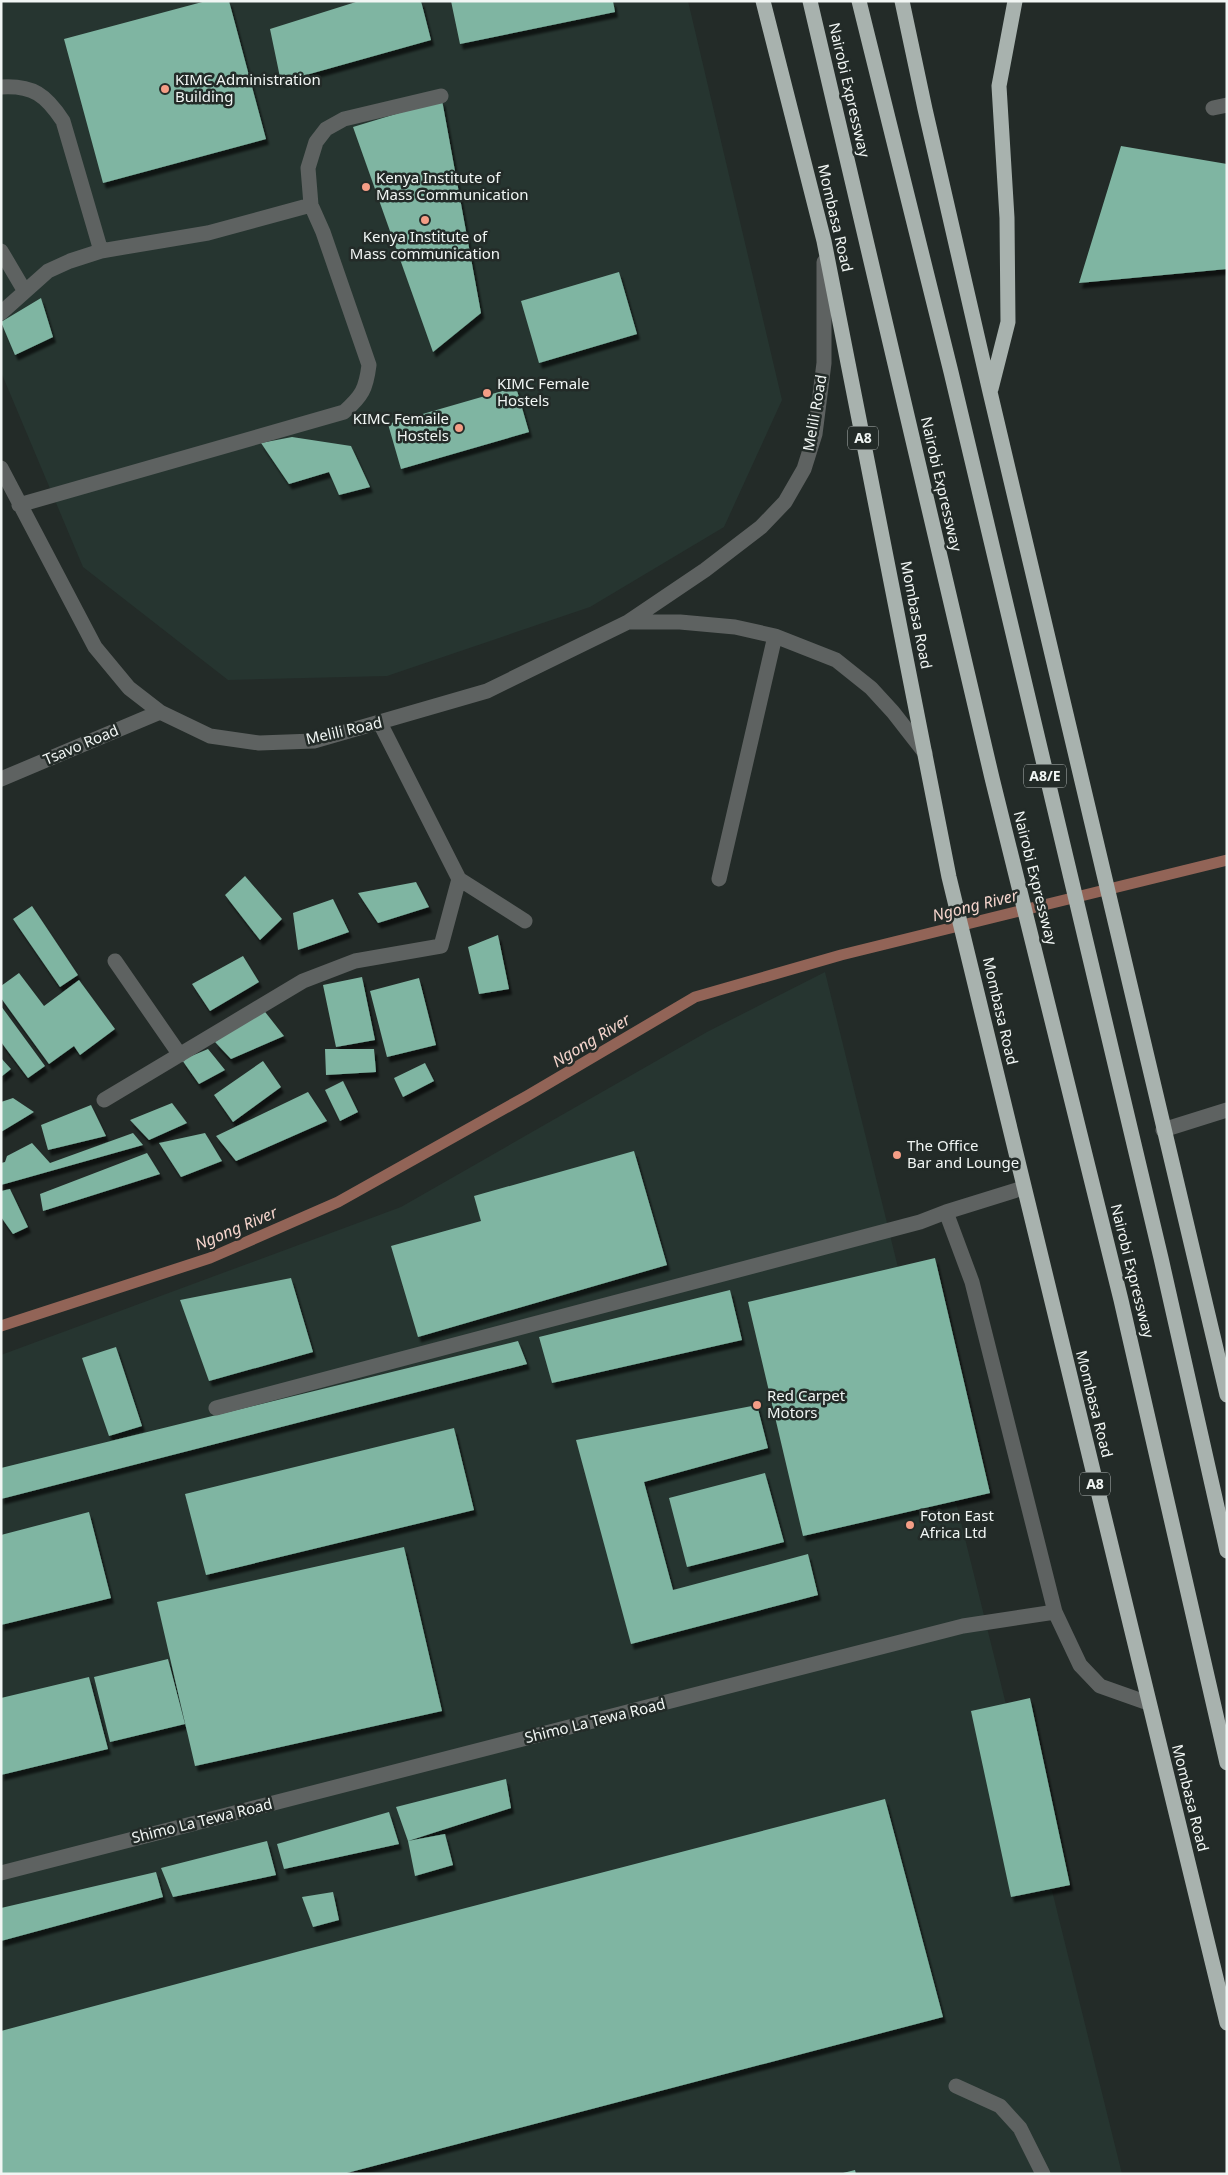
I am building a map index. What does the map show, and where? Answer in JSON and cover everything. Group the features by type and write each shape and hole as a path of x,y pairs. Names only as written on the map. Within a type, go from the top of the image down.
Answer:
{"highway":[{"name":"Mombasa Road","path":"763,1 824,241 949,877 1227,2023"},
{"name":"Nairobi Expressway","path":"810,1 992,778 1121,1300 1227,1763"},
{"name":"Nairobi Expressway","path":"859,1 952,372 1161,1258 1227,1551"},
{"path":"902,1 990,392 1227,1396"},
{"path":"990,392 1008,322 1007,218 999,86 1015,1"}],"street":[{"path":"1,87 20,86 39,93 54,107 63,121 101,251"},
{"path":"19,505 344,412 360,398 366,383 369,365 323,232 311,205 308,168 316,142 326,129 344,119 441,96"},
{"path":"1,313 24,290 48,271 101,251 208,233 311,205"},
{"name":"Melili Road","path":"1,468 95,647 129,688 160,712 210,736 259,743 314,741 380,723 487,691 628,622 705,570 761,526 785,502 804,469 815,434 824,363 824,241"},
{"path":"1,251 24,290"},
{"name":"Melili Road","path":"628,622 680,622 735,626 776,636 836,660 871,688 893,712 925,753"},
{"path":"718,878 776,636"},
{"name":"Tsavo Road","path":"1,779 160,712"},
{"path":"380,723 459,879 525,921"},
{"path":"104,1100 303,981 355,961 441,946 459,879"},
{"path":"115,961 180,1055"},
{"path":"1163,1130 1227,1110"},
{"path":"216,1408 920,1222 1023,1188"},
{"path":"946,1212 972,1282 1055,1612 1080,1665 1100,1686 1148,1703"},
{"name":"Shimo La Tewa Road","path":"1,1873 954,1628 1055,1612"},
{"path":"956,2086 1000,2106 1020,2128 1043,2174"}],"shaded area":[{"name":"Kenya Institute of Mass Communication","path":"1,1 688,1 782,400 724,527 590,607 387,676 228,680 83,567 1,372"},
{"path":"825,972 1122,2174 1,2174 1,1355 401,1207 707,1032"}],"building":[{"name":"KIMC Administration Building","path":"206,1 229,1 266,139 103,183 64,39"},
{"path":"359,1 421,1 431,40 281,82 270,29"},
{"path":"451,1 613,1 615,12 460,44"},
{"name":"Kenya Institute of Mass communication","path":"442,100 481,313 433,352 353,127"},
{"path":"1121,146 1227,164 1227,269 1079,283"},
{"path":"619,272 637,334 539,363 521,301"},
{"path":"41,298 53,337 15,355 1,322"},
{"name":"KIMC Femaile Hostels","path":"516,387 529,432 401,469 388,424"},
{"path":"292,437 351,446 370,487 339,495 329,472 289,484 261,443"},
{"path":"245,876 282,919 260,940 225,895"},
{"path":"416,882 429,907 378,923 358,893"},
{"path":"333,899 349,932 298,950 293,913"},
{"path":"32,906 78,975 60,987 13,919"},
{"path":"498,935 509,989 479,994 468,947"},
{"path":"243,956 259,982 210,1011 192,984"},
{"path":"19,973 44,1006 79,980 115,1029 80,1055 74,1046 49,1064 1,998 1,986"},
{"path":"362,977 375,1040 336,1047 323,985"},
{"path":"419,978 436,1045 387,1057 370,991"},
{"path":"1,1006 45,1066 28,1078 1,1042"},
{"path":"262,1008 284,1036 231,1059 215,1042"},
{"path":"208,1049 225,1070 199,1084 182,1060"},
{"path":"325,1049 374,1049 376,1072 326,1075"},
{"path":"1,1058 11,1069 1,1077"},
{"path":"263,1061 281,1087 233,1122 214,1095"},
{"path":"425,1063 434,1081 403,1097 394,1078"},
{"path":"343,1081 358,1112 340,1121 325,1090"},
{"path":"308,1092 327,1121 236,1161 216,1136"},
{"path":"13,1098 34,1112 1,1132 1,1102"},
{"path":"172,1103 187,1123 149,1140 130,1120"},
{"path":"91,1105 106,1136 48,1150 41,1125"},
{"path":"133,1133 143,1145 1,1185 1,1163 5,1162 7,1156 32,1143 50,1163"},
{"path":"205,1133 222,1161 181,1177 159,1143"},
{"path":"634,1151 667,1265 418,1337 391,1246 481,1221 474,1196"},
{"path":"147,1153 160,1174 43,1211 40,1194"},
{"path":"10,1189 28,1227 13,1234 1,1217 1,1191"},
{"path":"935,1258 990,1493 803,1536 748,1302"},
{"path":"291,1278 313,1352 209,1381 180,1300"},
{"path":"730,1290 742,1340 552,1383 539,1337"},
{"path":"518,1341 527,1364 1,1499 1,1468"},
{"path":"116,1347 142,1426 109,1436 82,1358"},
{"path":"757,1405 768,1448 644,1482 673,1590 808,1554 818,1595 631,1644 576,1440"},
{"path":"454,1428 474,1510 206,1575 185,1494"},
{"path":"765,1473 784,1542 687,1567 669,1498"},
{"path":"89,1512 111,1598 1,1625 1,1535"},
{"path":"404,1547 442,1711 195,1766 157,1602"},
{"path":"168,1659 185,1724 110,1742 94,1677"},
{"path":"89,1677 108,1749 1,1775 1,1698"},
{"path":"1030,1698 1070,1885 1011,1897 971,1711"},
{"path":"506,1779 511,1808 408,1841 396,1807"},
{"path":"885,1799 943,2017 343,2174 1,2174 1,2031"},
{"path":"389,1812 399,1844 284,1869 277,1844"},
{"path":"445,1834 453,1865 415,1876 408,1841"},
{"path":"267,1841 276,1875 173,1897 161,1868"},
{"path":"156,1872 163,1897 1,1941 1,1908"},
{"path":"333,1892 339,1920 313,1927 302,1897"},
{"path":"855,2170 856,2174 843,2173"}],"waterway":[{"name":"Ngong River","path":"1,1326 210,1258 338,1202 527,1096 695,997 841,955 1227,860"}],"place":[{"name":"KIMC Administration Building","path":"165,89"},
{"name":"Kenya Institute of Mass Communication","path":"366,187"},
{"name":"Kenya Institute of Mass communication","path":"425,220"},
{"name":"KIMC Female Hostels","path":"487,393"},
{"name":"KIMC Femaile Hostels","path":"459,428"},
{"name":"The Office Bar and Lounge","path":"897,1155"},
{"name":"Red Carpet Motors","path":"757,1405"},
{"name":"Foton East Africa Ltd","path":"910,1525"}]}
